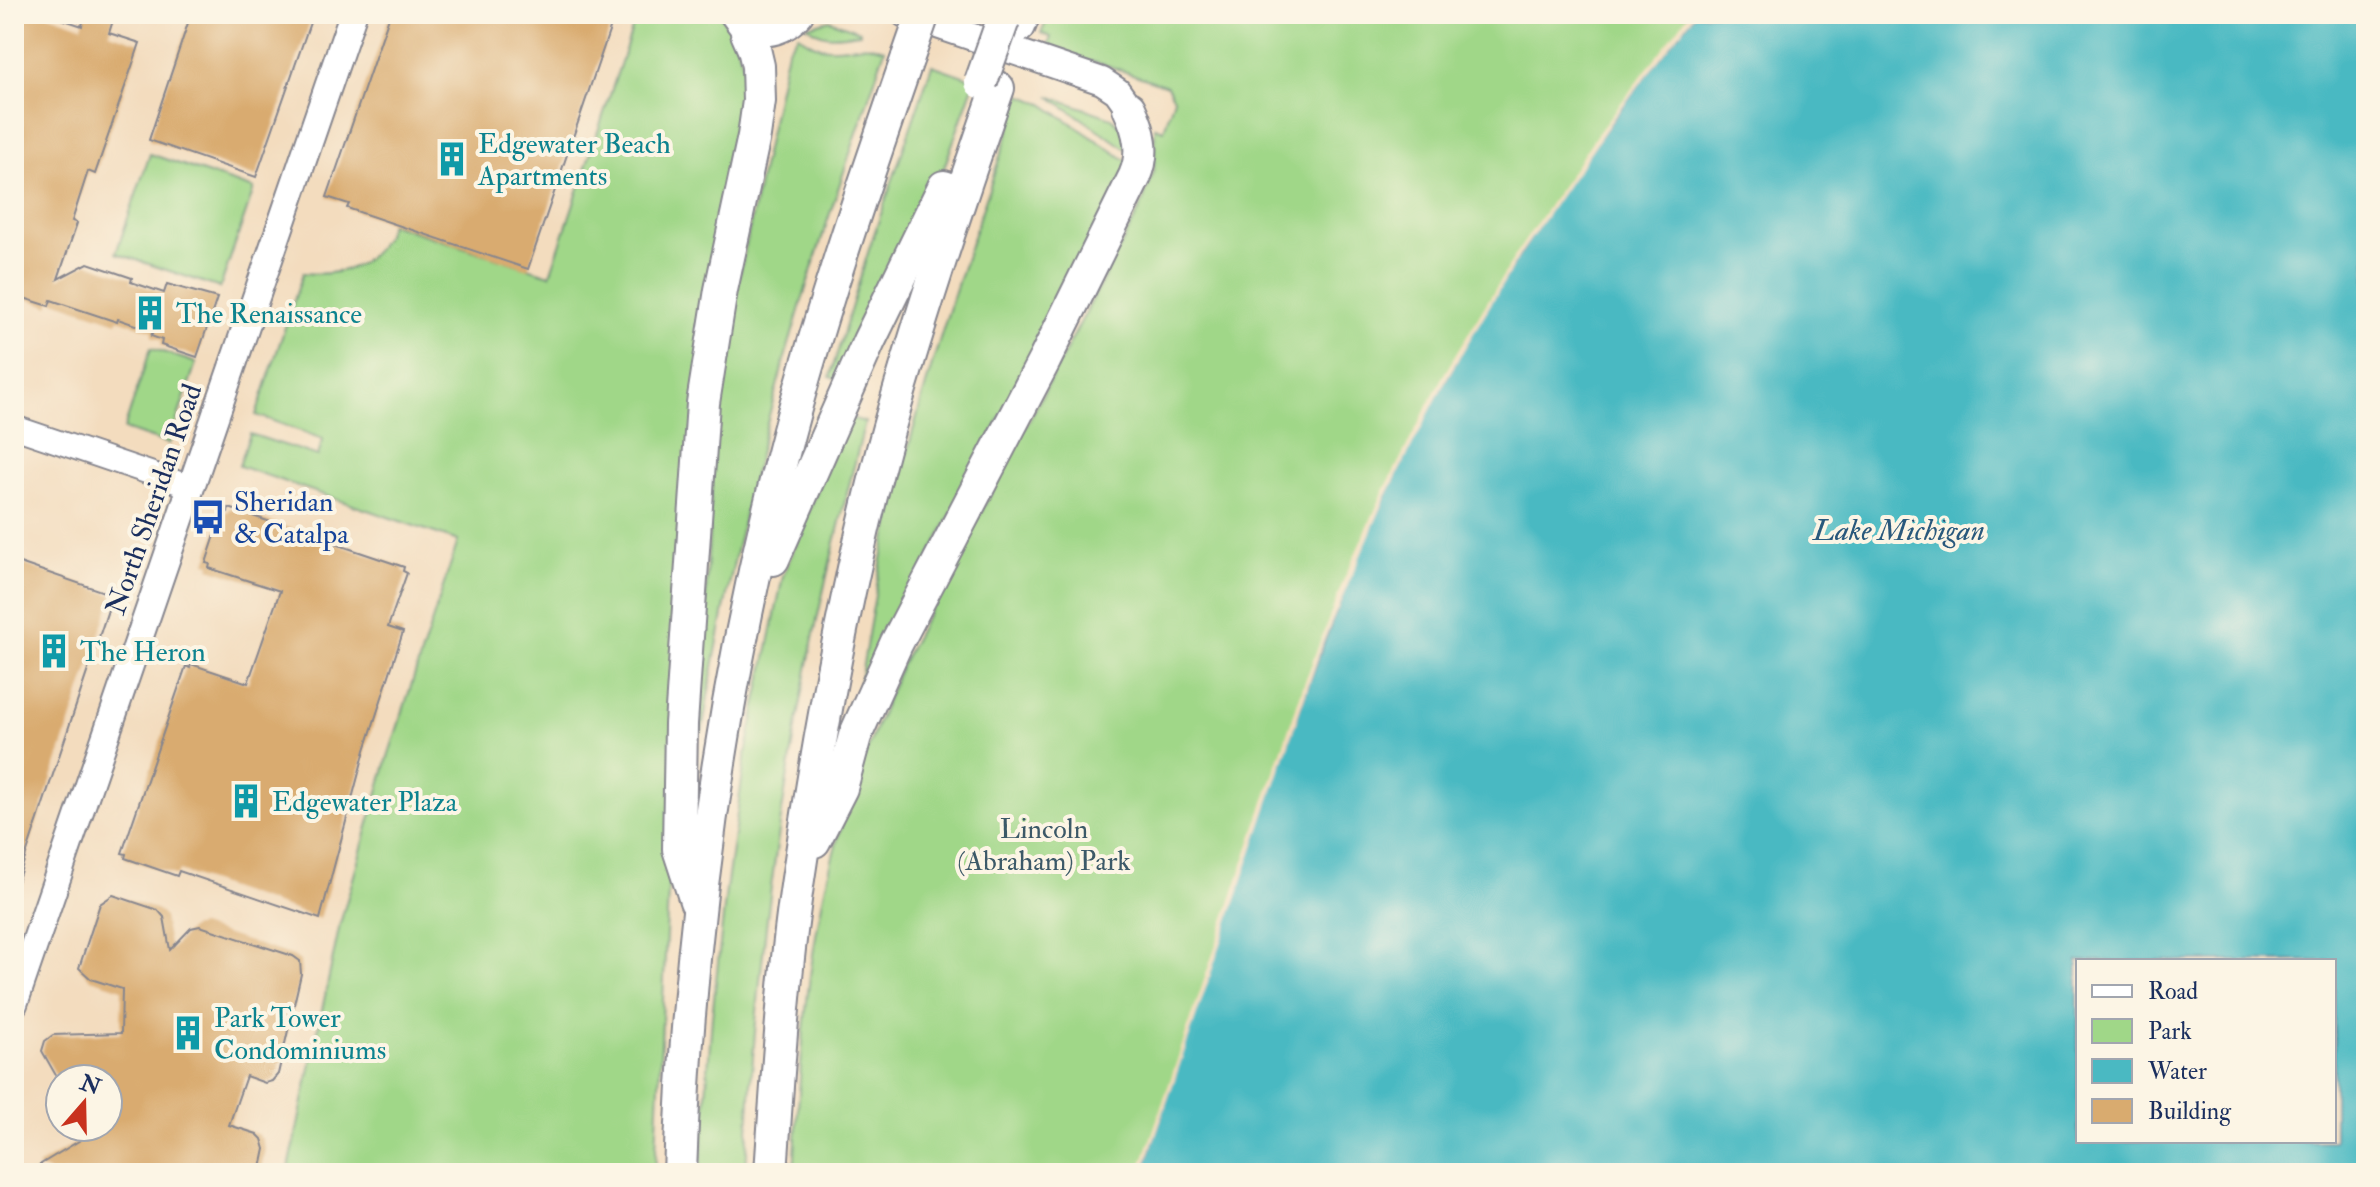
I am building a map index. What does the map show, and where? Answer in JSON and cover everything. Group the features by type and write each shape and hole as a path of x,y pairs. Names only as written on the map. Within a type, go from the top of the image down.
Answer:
{"highway":[{"path":"680,1173 698,907 718,775 768,516 841,253 923,14"},
{"path":"771,1173 799,869 829,691 853,574 889,430 990,85 1013,18"},
{"path":"698,907 679,849 681,724 703,403 721,290 752,148 759,101 754,49 740,24"},
{"path":"746,623 869,341 937,205 990,85"},
{"path":"799,869 841,788 855,736 901,633 1045,359 1131,186 1140,163 1141,144 1129,108"}],"main road":[{"name":"North Sheridan Road","path":"14,1004 353,14"},
{"path":"740,24 778,32 800,14"},
{"path":"905,14 1102,81 1117,91 1129,108"}],"street":[{"path":"14,427 191,487"}],"green space":[{"path":"637,14 720,14 733,33 747,77 685,524 655,1173 288,1173 340,924 388,757 458,541 239,466 250,434 318,456 323,439 256,415 303,273 332,273 357,265 377,249 390,224 550,275"},
{"name":"Lincoln (Abraham) Park","path":"1050,14 1695,14 1602,133 1518,258 1441,389 1373,524 1341,599 1299,713 1143,1173 794,1173 814,946 836,845 861,767 901,665 1140,209 1154,171 1155,127 1164,130 1174,98 1167,86 1106,65 1046,51 1051,37 1041,33"},
{"path":"829,20 860,33 826,35 807,26"},
{"path":"798,35 824,48 863,45 885,49 785,357 732,570 702,732 699,732 715,419 727,335 787,50"},
{"path":"932,65 975,80 939,182 843,382 830,377 870,246"},
{"path":"1021,95 1043,104 1130,163 857,699 883,552 901,476 948,312"},
{"path":"1049,96 1112,118 1121,127 1129,151"},
{"path":"150,154 254,189 220,288 116,253"},
{"path":"151,348 196,363 169,444 124,429"},
{"path":"847,417 865,422 816,625 787,782 760,977 746,1173 700,1173 712,1017 745,759 783,576"}],"water":[{"name":"Lake Michigan","path":"1695,14 2366,14 2366,1173 1143,1173 1299,713 1341,599 1373,524 1478,323 1602,133"}],"pier":[{"path":"1689,14 1695,14 1615,116 1521,253 1447,378 1386,497 1324,640 1143,1173 1139,1173 1304,684 1344,579 1382,495 1443,376 1518,251 1595,137"}],"building":[{"path":"14,14 47,14 82,26 85,14 115,14 109,33 140,43 95,174 88,171 72,221 77,223 58,279 88,263 164,293 167,284 217,298 197,357 161,345 162,340 151,336 153,331 118,319 117,322 51,300 49,306 14,295"},
{"path":"191,14 313,14 256,177 149,140"},
{"name":"Edgewater Beach Apartments","path":"390,14 615,14 528,269 347,208 349,204 327,197"},
{"path":"229,508 404,567 403,571 407,573 388,627 403,632 365,750 320,919 179,871 177,876 125,858 126,854 122,853 186,666 190,668 191,664 248,683 280,591 209,568 210,564 206,563 223,511 228,512"},
{"name":"The Heron","path":"14,561 113,595 17,882 14,881"},
{"name":"Park Tower Condominiums","path":"113,895 158,910 164,917 170,950 191,928 200,926 293,956 300,961 301,974 278,1074 265,1083 246,1076 229,1125 257,1134 262,1139 265,1149 260,1173 229,1173 206,1165 204,1173 53,1173 36,1167 76,1143 124,1143 124,1063 49,1063 42,1051 45,1041 53,1035 121,1033 122,989 91,979 79,968 100,904"}],"place":[{"name":"Edgewater Beach Apartments","path":"452,159"},
{"name":"The Renaissance","path":"150,313"},
{"name":"Sheridan & Catalpa","path":"208,517"},
{"name":"The Heron","path":"54,651"},
{"name":"Edgewater Plaza","path":"246,801"},
{"name":"Park Tower Condominiums","path":"188,1033"}]}
